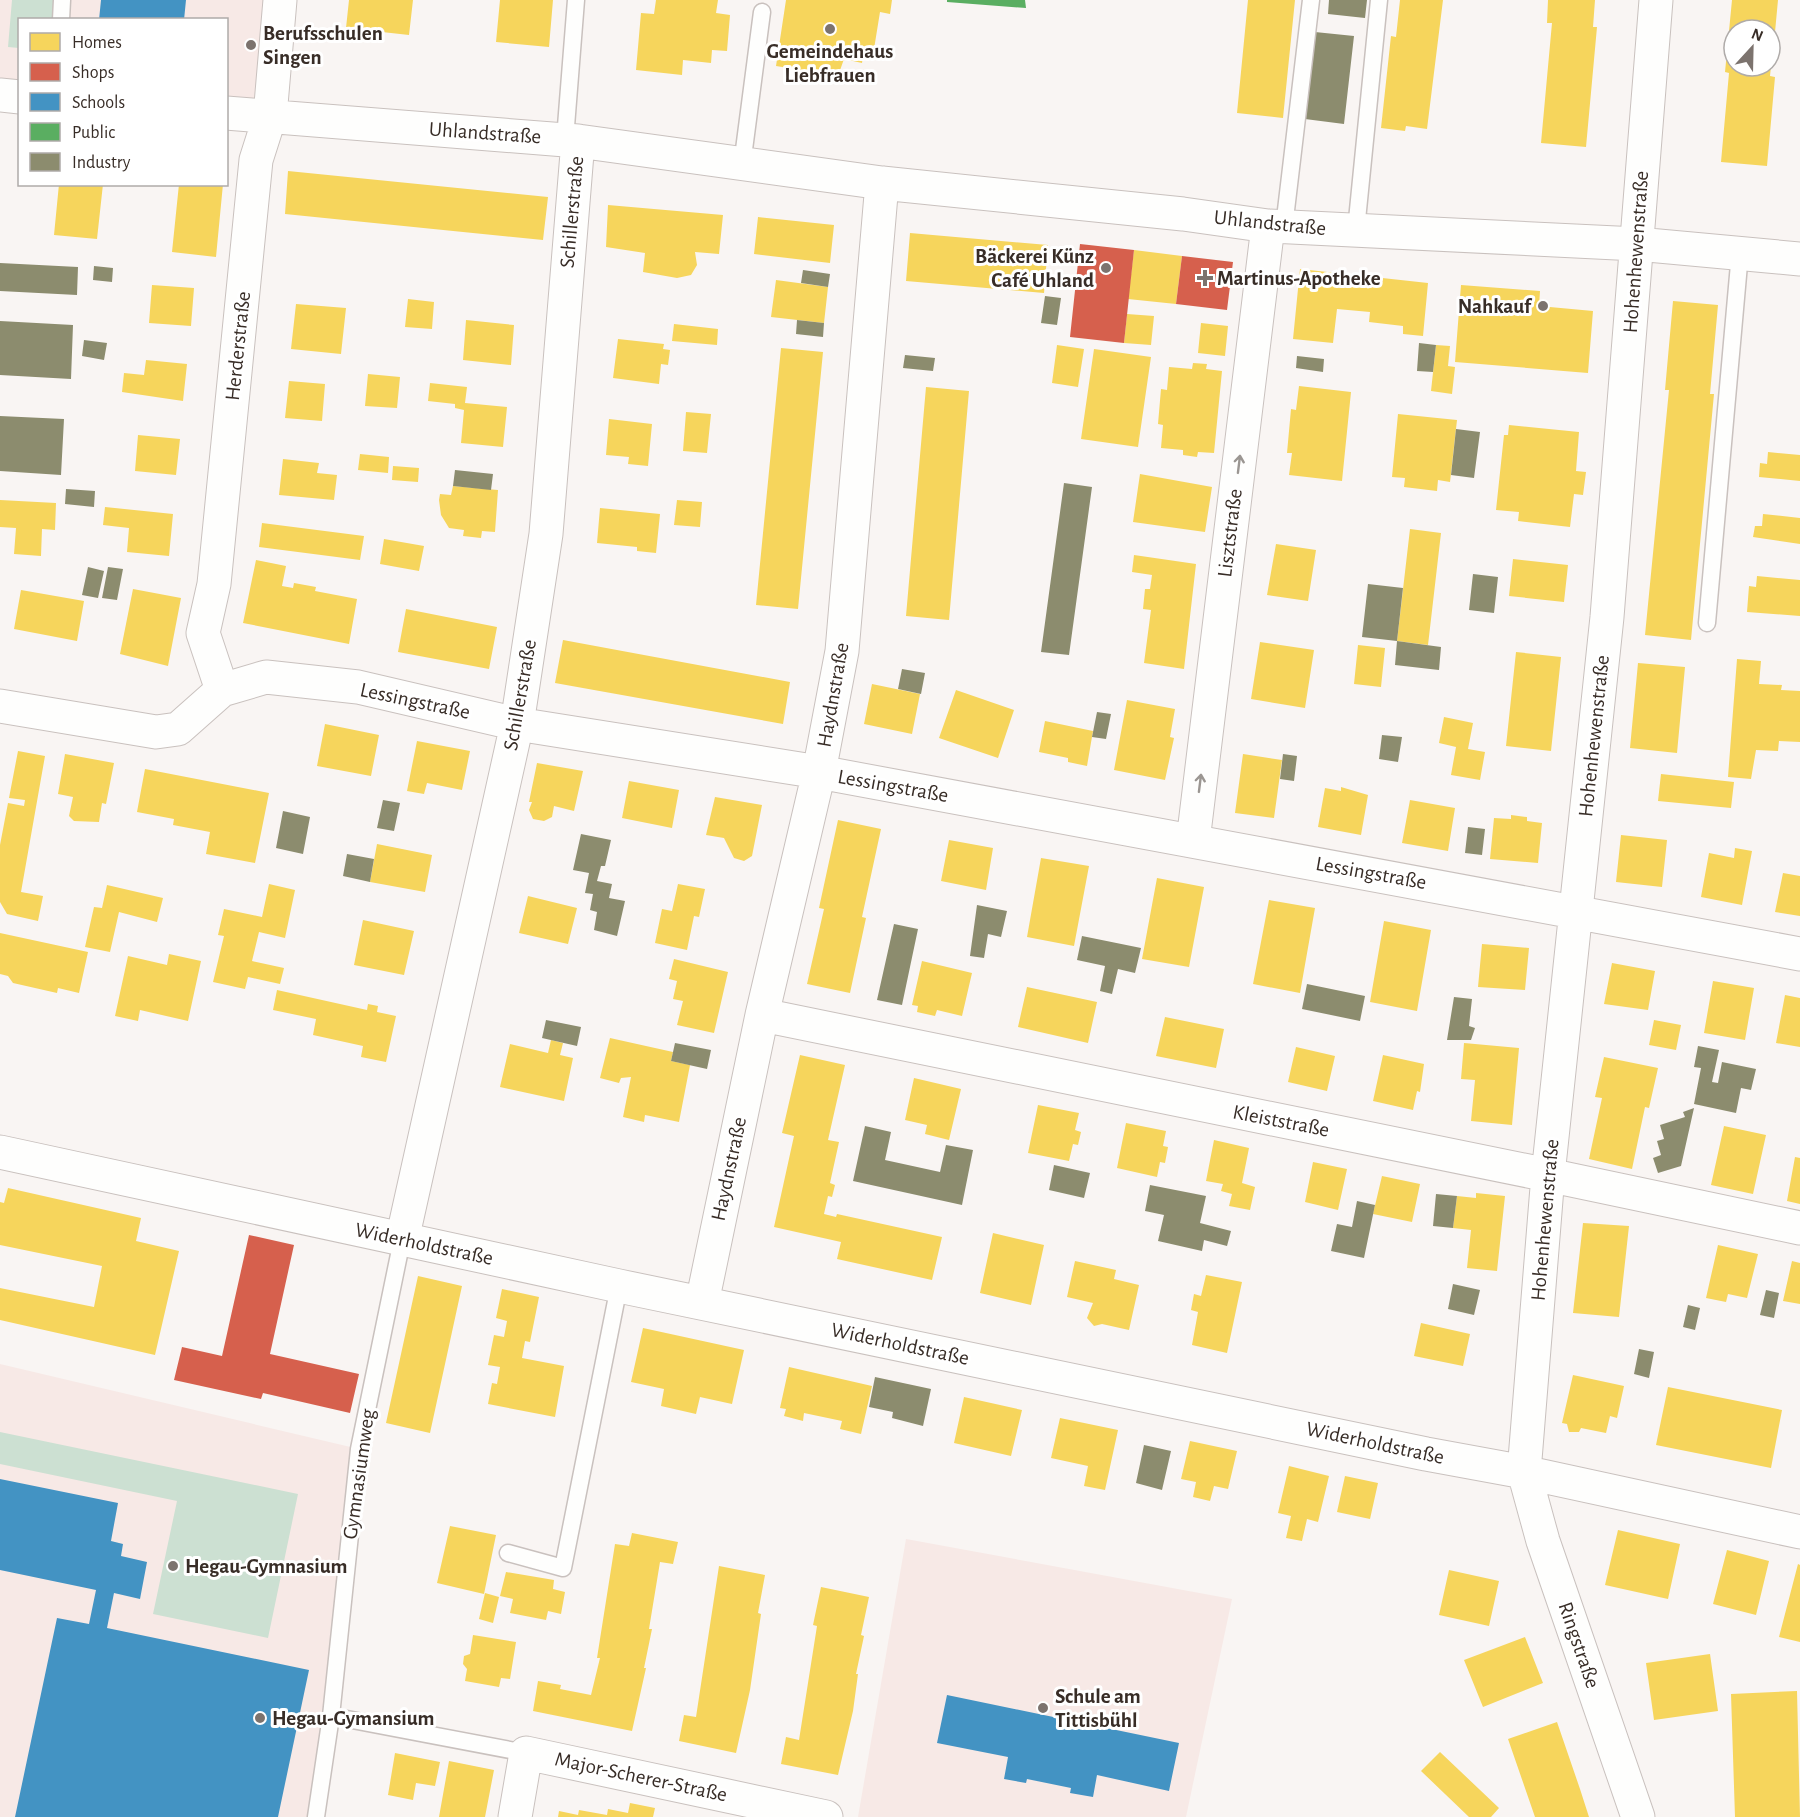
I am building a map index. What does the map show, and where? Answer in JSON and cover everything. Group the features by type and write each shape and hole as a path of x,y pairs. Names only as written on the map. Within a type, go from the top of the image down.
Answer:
{"street":[{"name":"Herderstraße","path":"222,690 203,633 214,584 256,160 270,116 280,0"},
{"name":"Hohenhewenstraße","path":"1524,1472 1548,1175 1607,618 1656,0"},
{"path":"0,95 18,97"},
{"name":"Uhlandstraße","path":"228,113 571,140 882,183 1183,214 1276,226 1637,244 1800,259"},
{"name":"Schillerstraße","path":"402,1240 517,724 546,534 571,140"},
{"name":"Haydnstraße","path":"702,1303 762,1015 819,772 842,651 882,183"},
{"name":"Lisztstraße","path":"1193,841 1276,226"},
{"name":"Lessingstraße","path":"0,705 156,732 178,729 222,690 266,676 358,687 517,724 819,772 1575,910 1800,954"},
{"name":"Kleiststraße","path":"762,1015 1800,1228"},
{"name":"Widerholdstraße","path":"0,1152 619,1286 1391,1447 1524,1472 1800,1532"},
{"name":"Ringstraße","path":"1524,1472 1543,1541 1638,1817"},
{"path":"515,1817 526,1753"},
{"name":"Major-Scherer-Straße","path":"526,1753 826,1817"}],"lane":[{"path":"61,18 62,0"},
{"path":"571,140 576,0"},
{"path":"1276,226 1311,0"},
{"path":"1356,231 1379,0"},
{"path":"742,165 762,12"},
{"path":"1707,623 1740,253"},
{"name":"Gymnasiumweg","path":"316,1817 331,1716 359,1449 402,1240"},
{"path":"508,1553 563,1568 619,1286"},
{"path":"331,1716 526,1753"}],"shaded area":[{"name":"Berufsschulen Singen","path":"0,0 280,0 270,116 228,113 228,18 18,18 18,97 0,95"},
{"name":"Hegau-Gymnasium","path":"0,1364 359,1449 316,1817 0,1817"},
{"name":"Schule am Tittisbühl","path":"906,1539 1232,1599 1186,1817 858,1817"}],"green space":[{"path":"12,0 54,0 53,18 18,18 18,48 8,47"},
{"path":"0,1432 298,1494 268,1638 153,1614 177,1501 0,1464"}],"building: Homes":[{"path":"349,0 413,0 409,35 346,28"},
{"path":"500,0 553,0 549,47 496,42"},
{"path":"656,0 718,0 716,13 730,15 727,51 712,50 711,63 683,60 682,75 636,70 641,13 654,14"},
{"name":"Gemeindehaus Liebfrauen","path":"786,0 892,0 890,14 880,12 874,49 864,48 862,63 844,59 838,76 776,66"},
{"path":"1248,0 1295,0 1283,118 1237,113"},
{"path":"1400,0 1443,0 1427,129 1406,126 1405,131 1381,128 1391,36 1396,37"},
{"path":"1548,0 1595,0 1593,27 1597,27 1586,147 1541,143 1552,23 1547,23"},
{"path":"1732,0 1778,0 1776,18 1730,18"},
{"path":"1729,78 1775,78 1767,166 1721,162"},
{"path":"288,171 548,197 543,240 285,214"},
{"path":"59,186 103,186 97,239 54,235"},
{"path":"179,186 223,186 216,257 172,252"},
{"path":"608,205 723,215 719,254 695,252 697,265 691,275 677,278 643,272 645,253 606,247"},
{"path":"758,217 834,225 830,263 754,254"},
{"path":"910,233 1048,245 1044,293 906,281"},
{"path":"1134,250 1182,256 1176,304 1128,299"},
{"path":"1300,269 1428,283 1423,336 1403,334 1403,326 1369,322 1370,312 1337,309 1333,343 1293,339"},
{"path":"776,280 828,287 824,323 771,317"},
{"path":"152,285 194,288 191,326 149,323"},
{"path":"1461,285 1540,291 1539,306 1593,311 1588,373 1455,362"},
{"path":"408,299 434,302 432,329 405,327"},
{"path":"1673,301 1718,305 1710,394 1714,394 1691,640 1645,635 1669,390 1665,390"},
{"path":"296,304 346,308 341,354 291,349"},
{"path":"1127,314 1154,316 1151,345 1124,343"},
{"path":"466,320 514,325 511,365 463,360"},
{"path":"1201,323 1228,326 1225,356 1198,353"},
{"path":"674,324 718,329 717,345 672,341"},
{"path":"618,339 664,344 663,349 670,350 668,365 661,364 659,384 613,378"},
{"path":"1057,345 1084,349 1078,387 1052,383"},
{"path":"1436,345 1450,346 1448,366 1455,367 1452,394 1431,391"},
{"path":"781,348 823,352 798,609 756,605"},
{"path":"1094,349 1151,357 1138,447 1081,439"},
{"path":"146,360 187,364 183,401 122,392 124,373 144,375"},
{"path":"1193,363 1207,364 1206,369 1222,371 1214,453 1198,452 1197,457 1183,455 1183,450 1161,448 1163,425 1158,424 1161,389 1167,390 1169,367 1192,369"},
{"path":"368,374 400,377 397,408 365,406"},
{"path":"289,381 325,384 322,421 285,418"},
{"path":"430,383 467,387 465,403 507,407 503,447 461,443 464,410 455,408 455,404 428,401"},
{"path":"1299,386 1351,392 1342,481 1289,475 1292,453 1287,453 1291,409 1296,410"},
{"path":"926,387 969,391 949,620 906,616"},
{"path":"686,412 711,414 707,453 683,451"},
{"path":"1398,414 1457,420 1450,482 1438,480 1437,491 1404,487 1405,478 1392,477"},
{"path":"609,419 652,424 648,466 628,464 629,457 606,455"},
{"path":"1509,425 1579,432 1576,471 1586,472 1583,495 1574,494 1570,527 1518,521 1519,512 1496,510 1504,435 1508,435"},
{"path":"138,435 180,439 176,475 135,471"},
{"path":"1768,452 1800,455 1800,481 1759,477 1760,463 1767,464"},
{"path":"360,454 389,457 388,473 358,470"},
{"path":"283,459 319,463 317,473 337,475 334,500 279,495"},
{"path":"393,466 419,468 418,482 392,480"},
{"path":"1140,474 1212,487 1205,532 1133,522"},
{"path":"453,486 498,490 495,532 482,531 481,538 463,536 464,530 449,528 441,515 439,500 440,494 451,495"},
{"path":"0,500 56,503 55,530 42,529 41,556 14,554 16,528 0,527"},
{"path":"677,500 702,502 700,527 674,525"},
{"path":"105,507 173,514 169,556 127,552 129,528 103,525"},
{"path":"600,508 660,514 656,553 637,551 637,547 597,543"},
{"path":"1763,514 1800,518 1800,544 1753,537 1755,526 1762,526"},
{"path":"262,523 364,536 360,560 259,547"},
{"path":"1410,529 1441,533 1428,645 1397,641"},
{"path":"384,539 424,546 419,571 380,564"},
{"path":"1276,544 1316,550 1308,601 1267,595"},
{"path":"1134,555 1196,564 1184,669 1144,663 1151,610 1143,609 1145,589 1150,589 1152,575 1132,572"},
{"path":"1513,559 1568,565 1564,602 1509,596"},
{"path":"256,560 286,566 282,586 293,588 294,583 316,587 315,591 357,599 349,644 243,623"},
{"path":"1757,576 1800,580 1800,616 1747,612 1749,586 1756,587"},
{"path":"133,589 181,598 168,666 120,654"},
{"path":"21,590 84,601 77,641 14,629"},
{"path":"406,609 497,627 489,669 398,652"},
{"path":"563,640 790,682 783,724 555,683"},
{"path":"1260,642 1314,650 1305,708 1251,699"},
{"path":"1358,645 1385,648 1381,687 1354,684"},
{"path":"1516,652 1561,657 1551,751 1506,746"},
{"path":"1737,659 1761,661 1759,684 1782,685 1781,690 1800,691 1800,742 1779,741 1778,751 1756,750 1751,779 1728,777"},
{"path":"1638,663 1685,667 1677,753 1630,748"},
{"path":"872,684 920,694 912,734 864,724"},
{"path":"956,690 1014,710 998,758 939,738"},
{"path":"1127,700 1175,709 1170,737 1174,738 1165,780 1114,770"},
{"path":"1444,717 1473,723 1468,749 1485,752 1480,780 1451,775 1456,747 1439,743"},
{"path":"1045,721 1093,731 1087,766 1068,762 1068,758 1039,752"},
{"path":"325,724 379,735 371,776 317,766"},
{"path":"417,741 470,751 462,790 427,783 424,794 407,791"},
{"path":"18,751 45,756 21,892 43,896 38,921 7,914 0,902 0,845 8,803 24,806 25,800 9,798"},
{"path":"65,754 114,763 106,804 102,803 99,822 74,821 69,816 73,797 58,794"},
{"path":"1243,754 1282,760 1274,818 1235,813"},
{"path":"537,763 583,771 574,811 554,806 552,817 544,821 533,819 529,810 532,802 529,802"},
{"path":"145,769 269,793 255,863 206,854 210,832 173,825 174,819 137,812"},
{"path":"1661,774 1734,782 1731,808 1658,801"},
{"path":"629,781 679,790 672,828 622,818"},
{"path":"1341,787 1368,795 1361,835 1318,827 1325,788 1341,791"},
{"path":"715,797 762,805 752,856 744,861 734,858 724,838 706,835"},
{"path":"1410,800 1455,808 1448,851 1402,843"},
{"path":"1511,815 1527,817 1527,821 1542,823 1538,863 1490,859 1494,818 1511,819"},
{"path":"838,820 881,829 862,917 866,918 850,993 807,984 824,909 819,908"},
{"path":"1621,835 1667,840 1662,887 1616,882"},
{"path":"949,840 993,848 986,890 941,881"},
{"path":"377,844 432,855 425,892 370,882"},
{"path":"1735,848 1752,851 1742,905 1701,897 1709,853 1734,858"},
{"path":"1041,858 1089,866 1074,946 1027,937"},
{"path":"1783,873 1800,876 1800,916 1775,912"},
{"path":"1157,878 1204,887 1189,967 1142,959"},
{"path":"269,884 295,890 285,938 259,932 252,961 284,968 280,984 248,977 245,989 213,982 224,936 218,935 224,909 262,917"},
{"path":"678,884 705,889 699,917 694,916 687,950 655,943 662,909 672,911"},
{"path":"107,885 163,898 157,922 119,912 110,952 85,947 94,907 102,908"},
{"path":"528,896 577,908 568,944 519,933"},
{"path":"1269,900 1315,908 1300,993 1253,984"},
{"path":"363,920 414,931 404,975 354,965"},
{"path":"1384,921 1431,930 1417,1011 1370,1002"},
{"path":"0,933 88,952 79,993 58,988 57,993 13,983 8,976 0,974"},
{"path":"1482,944 1529,948 1525,990 1478,987"},
{"path":"169,954 201,961 188,1021 140,1010 138,1021 115,1016 128,956 167,965"},
{"path":"674,959 728,972 714,1033 677,1025 683,1001 673,999 677,981 669,979"},
{"path":"922,961 972,973 962,1016 937,1010 935,1016 917,1012 918,1006 912,1005"},
{"path":"1612,963 1655,971 1648,1010 1604,1004"},
{"path":"1713,981 1754,988 1745,1040 1704,1033"},
{"path":"1027,987 1097,1002 1088,1043 1018,1027"},
{"path":"277,990 367,1010 368,1004 378,1006 377,1012 396,1016 386,1062 361,1057 363,1046 313,1035 316,1019 273,1010"},
{"path":"1785,995 1800,998 1800,1047 1776,1043"},
{"path":"1165,1017 1224,1029 1216,1068 1156,1056"},
{"path":"1654,1020 1681,1025 1676,1050 1649,1045"},
{"path":"610,1038 673,1052 671,1061 690,1065 679,1122 645,1115 644,1122 623,1117 631,1077 621,1078 619,1083 600,1078"},
{"path":"551,1040 563,1043 560,1055 573,1058 564,1101 500,1087 510,1044 548,1053"},
{"path":"1464,1043 1519,1048 1512,1125 1471,1121 1475,1080 1461,1079"},
{"path":"1296,1047 1335,1056 1327,1091 1288,1082"},
{"path":"800,1055 845,1065 828,1140 839,1142 830,1183 835,1185 832,1197 828,1196 824,1214 836,1217 837,1214 942,1237 932,1280 837,1259 841,1242 774,1227 794,1136 782,1133"},
{"path":"1383,1055 1424,1064 1420,1092 1417,1091 1413,1110 1373,1101"},
{"path":"1604,1057 1658,1068 1649,1108 1645,1107 1632,1169 1589,1159 1602,1098 1595,1097"},
{"path":"914,1078 961,1089 949,1140 925,1134 927,1125 905,1120"},
{"path":"1038,1105 1079,1113 1075,1130 1081,1132 1078,1145 1073,1144 1069,1161 1028,1153"},
{"path":"1126,1123 1166,1131 1163,1146 1168,1147 1165,1163 1160,1162 1157,1177 1117,1168"},
{"path":"1724,1126 1766,1135 1753,1194 1711,1185"},
{"path":"1214,1140 1249,1148 1242,1183 1255,1187 1250,1210 1229,1206 1232,1194 1221,1191 1223,1184 1206,1181"},
{"path":"1795,1157 1800,1158 1800,1204 1787,1201"},
{"path":"1313,1162 1347,1169 1338,1210 1305,1202"},
{"path":"1382,1176 1420,1184 1412,1222 1373,1214"},
{"path":"8,1188 141,1218 136,1241 179,1251 155,1355 0,1320 0,1288 94,1307 102,1266 0,1245 0,1202 4,1203"},
{"path":"1476,1193 1505,1196 1497,1271 1467,1268 1471,1230 1453,1228 1457,1196 1476,1198"},
{"path":"1583,1223 1629,1226 1619,1317 1573,1313"},
{"path":"993,1233 1044,1245 1031,1305 980,1293"},
{"path":"1718,1245 1758,1254 1747,1298 1728,1294 1726,1302 1706,1298"},
{"path":"1075,1261 1116,1270 1114,1279 1139,1285 1129,1330 1102,1324 1094,1326 1087,1318 1093,1303 1067,1297"},
{"path":"1792,1261 1800,1263 1800,1304 1783,1301"},
{"path":"1206,1275 1242,1282 1227,1353 1192,1345 1198,1312 1191,1310 1194,1294 1201,1296"},
{"path":"418,1276 462,1286 430,1433 386,1423"},
{"path":"502,1289 539,1297 530,1342 525,1341 522,1358 564,1366 555,1417 488,1404 492,1383 497,1384 500,1367 488,1365 494,1335 504,1337 507,1321 496,1318"},
{"path":"1421,1323 1470,1334 1463,1366 1414,1356"},
{"path":"643,1328 744,1350 732,1404 700,1397 696,1414 661,1406 664,1389 631,1382"},
{"path":"789,1367 872,1386 861,1434 840,1429 842,1421 804,1413 803,1421 784,1416 786,1409 780,1408"},
{"path":"1573,1375 1624,1386 1617,1418 1610,1416 1606,1433 1581,1428 1579,1432 1569,1432 1567,1424 1562,1423"},
{"path":"1668,1387 1782,1410 1771,1468 1656,1445"},
{"path":"964,1397 1022,1410 1011,1456 954,1443"},
{"path":"1060,1418 1118,1430 1105,1490 1084,1486 1088,1466 1051,1458"},
{"path":"1190,1441 1237,1451 1228,1489 1214,1486 1210,1501 1193,1497 1196,1482 1181,1479"},
{"path":"1289,1466 1329,1476 1318,1522 1307,1519 1302,1541 1286,1538 1291,1516 1278,1513"},
{"path":"1345,1476 1378,1483 1370,1519 1337,1512"},
{"path":"450,1526 496,1535 484,1594 437,1583"},
{"path":"1618,1530 1680,1544 1668,1599 1605,1585"},
{"path":"632,1533 678,1542 673,1564 660,1562 649,1629 652,1629 644,1668 646,1668 632,1731 533,1711 538,1681 561,1685 560,1689 591,1695 600,1658 597,1658 615,1544 629,1546"},
{"path":"1727,1550 1769,1561 1756,1615 1713,1604"},
{"path":"1798,1564 1800,1565 1800,1642 1779,1637"},
{"path":"719,1566 765,1575 758,1613 761,1614 750,1690 736,1753 679,1741 684,1715 696,1717"},
{"path":"1449,1570 1499,1581 1489,1626 1439,1615"},
{"path":"506,1572 554,1580 553,1589 565,1592 561,1614 548,1611 546,1620 510,1613 513,1599 500,1596"},
{"path":"821,1587 869,1597 861,1635 864,1636 856,1674 858,1674 853,1711 838,1775 781,1764 786,1737 799,1740 817,1626 813,1625"},
{"path":"485,1593 499,1597 493,1623 479,1619"},
{"path":"473,1635 516,1642 510,1679 501,1678 499,1687 465,1681 467,1669 463,1664 464,1656 470,1654"},
{"path":"1525,1637 1543,1683 1483,1707 1464,1660"},
{"path":"1710,1654 1718,1711 1654,1720 1646,1663"},
{"path":"1797,1691 1800,1817 1735,1817 1731,1694"},
{"path":"1557,1722 1589,1817 1535,1817 1508,1739"},
{"path":"1440,1752 1499,1808 1491,1817 1469,1817 1421,1771"},
{"path":"395,1753 440,1762 435,1786 416,1783 413,1800 388,1795"},
{"path":"449,1761 494,1770 485,1817 439,1817"},
{"path":"630,1803 655,1808 653,1817 558,1817 559,1811 578,1815 579,1810 607,1815 608,1809 628,1813"}],"building: Shops":[{"path":"1080,244 1134,250 1124,343 1070,337"},
{"path":"1182,256 1233,262 1227,310 1176,304"},
{"path":"249,1235 294,1245 270,1354 359,1374 350,1413 263,1393 261,1399 174,1380 182,1347 222,1356"}],"building: Schools":[{"path":"101,0 186,0 184,18 99,18"},
{"path":"0,1479 118,1503 111,1541 123,1544 121,1556 147,1562 140,1599 114,1593 107,1628 309,1670 278,1817 15,1817 57,1618 89,1624 96,1590 0,1570"},
{"path":"947,1695 1179,1743 1169,1791 1097,1775 1093,1797 1070,1793 1071,1788 1027,1779 1026,1783 1004,1779 1008,1757 937,1743"}],"building: Public":[{"path":"947,0 1025,0 1026,8 947,2"}],"building: Industry":[{"path":"1329,0 1367,0 1365,18 1328,14"},
{"path":"1315,32 1354,36 1344,124 1305,119"},
{"path":"0,263 78,267 77,295 0,291"},
{"path":"94,266 113,268 112,282 93,280"},
{"path":"803,270 830,274 828,287 801,283"},
{"path":"1045,296 1061,298 1057,325 1041,323"},
{"path":"797,320 824,323 823,337 796,334"},
{"path":"0,321 73,325 71,379 0,375"},
{"path":"84,340 107,343 104,360 82,356"},
{"path":"1419,343 1436,345 1433,372 1417,371"},
{"path":"905,355 935,358 933,371 903,368"},
{"path":"1297,356 1324,359 1323,372 1296,368"},
{"path":"0,416 64,419 61,475 0,471"},
{"path":"1456,429 1480,432 1474,478 1451,475"},
{"path":"455,470 493,474 491,490 453,486"},
{"path":"1064,483 1092,487 1069,655 1041,652"},
{"path":"66,489 95,491 94,507 65,504"},
{"path":"88,567 104,571 98,598 82,595"},
{"path":"108,567 123,569 117,600 102,598"},
{"path":"1473,574 1498,577 1494,613 1469,610"},
{"path":"1368,584 1403,588 1397,641 1362,637"},
{"path":"1397,641 1441,647 1439,670 1395,665"},
{"path":"902,669 925,673 921,694 898,689"},
{"path":"1097,712 1111,714 1106,739 1092,737"},
{"path":"1382,735 1402,737 1398,762 1379,759"},
{"path":"1283,754 1297,756 1294,781 1280,779"},
{"path":"383,800 400,803 394,831 377,828"},
{"path":"283,811 310,817 303,854 276,848"},
{"path":"1468,827 1485,829 1482,855 1465,853"},
{"path":"581,834 611,840 605,866 601,866 597,881 612,884 609,898 625,901 617,936 594,930 597,912 590,910 593,894 585,893 589,873 573,870"},
{"path":"347,854 374,859 370,882 343,876"},
{"path":"977,905 1007,911 1001,937 988,934 984,958 970,956"},
{"path":"894,924 918,929 902,1005 877,1000"},
{"path":"1082,936 1141,948 1135,973 1118,969 1112,994 1100,991 1105,966 1077,960"},
{"path":"1307,984 1365,996 1360,1021 1302,1009"},
{"path":"1454,997 1472,999 1469,1026 1475,1028 1471,1040 1447,1040"},
{"path":"546,1020 581,1027 577,1046 542,1038"},
{"path":"675,1043 711,1050 707,1069 671,1061"},
{"path":"1698,1046 1719,1050 1712,1082 1718,1083 1722,1062 1756,1069 1751,1090 1741,1088 1736,1113 1694,1104 1701,1068 1694,1067"},
{"path":"1694,1108 1681,1166 1658,1173 1653,1158 1661,1155 1657,1141 1664,1139 1660,1125 1685,1117 1683,1112"},
{"path":"865,1126 891,1132 885,1160 940,1172 946,1145 973,1150 962,1205 853,1181"},
{"path":"1054,1165 1090,1173 1084,1198 1049,1190"},
{"path":"1150,1185 1206,1196 1200,1223 1231,1231 1227,1246 1204,1240 1202,1251 1158,1241 1164,1215 1145,1211"},
{"path":"1436,1194 1457,1196 1453,1228 1433,1226"},
{"path":"1357,1201 1375,1205 1364,1258 1331,1251 1337,1224 1352,1227"},
{"path":"1453,1284 1480,1290 1474,1315 1448,1309"},
{"path":"1766,1290 1779,1293 1774,1318 1760,1315"},
{"path":"1688,1305 1700,1308 1695,1330 1683,1327"},
{"path":"1639,1349 1654,1352 1649,1378 1634,1374"},
{"path":"875,1377 931,1389 923,1426 892,1418 893,1412 869,1407"},
{"path":"1144,1445 1171,1451 1162,1490 1136,1483"}],"place":[{"name":"Gemeindehaus Liebfrauen","path":"830,29"},
{"name":"Berufsschulen Singen","path":"251,45"},
{"name":"Bäckerei Künz Café Uhland","path":"1106,268"},
{"name":"Martinus-Apotheke","path":"1205,278"},
{"name":"Nahkauf","path":"1543,306"},
{"name":"Hegau-Gymnasium","path":"173,1566"},
{"name":"Schule am Tittisbühl","path":"1043,1708"},
{"name":"Hegau-Gymansium","path":"260,1718"}]}
